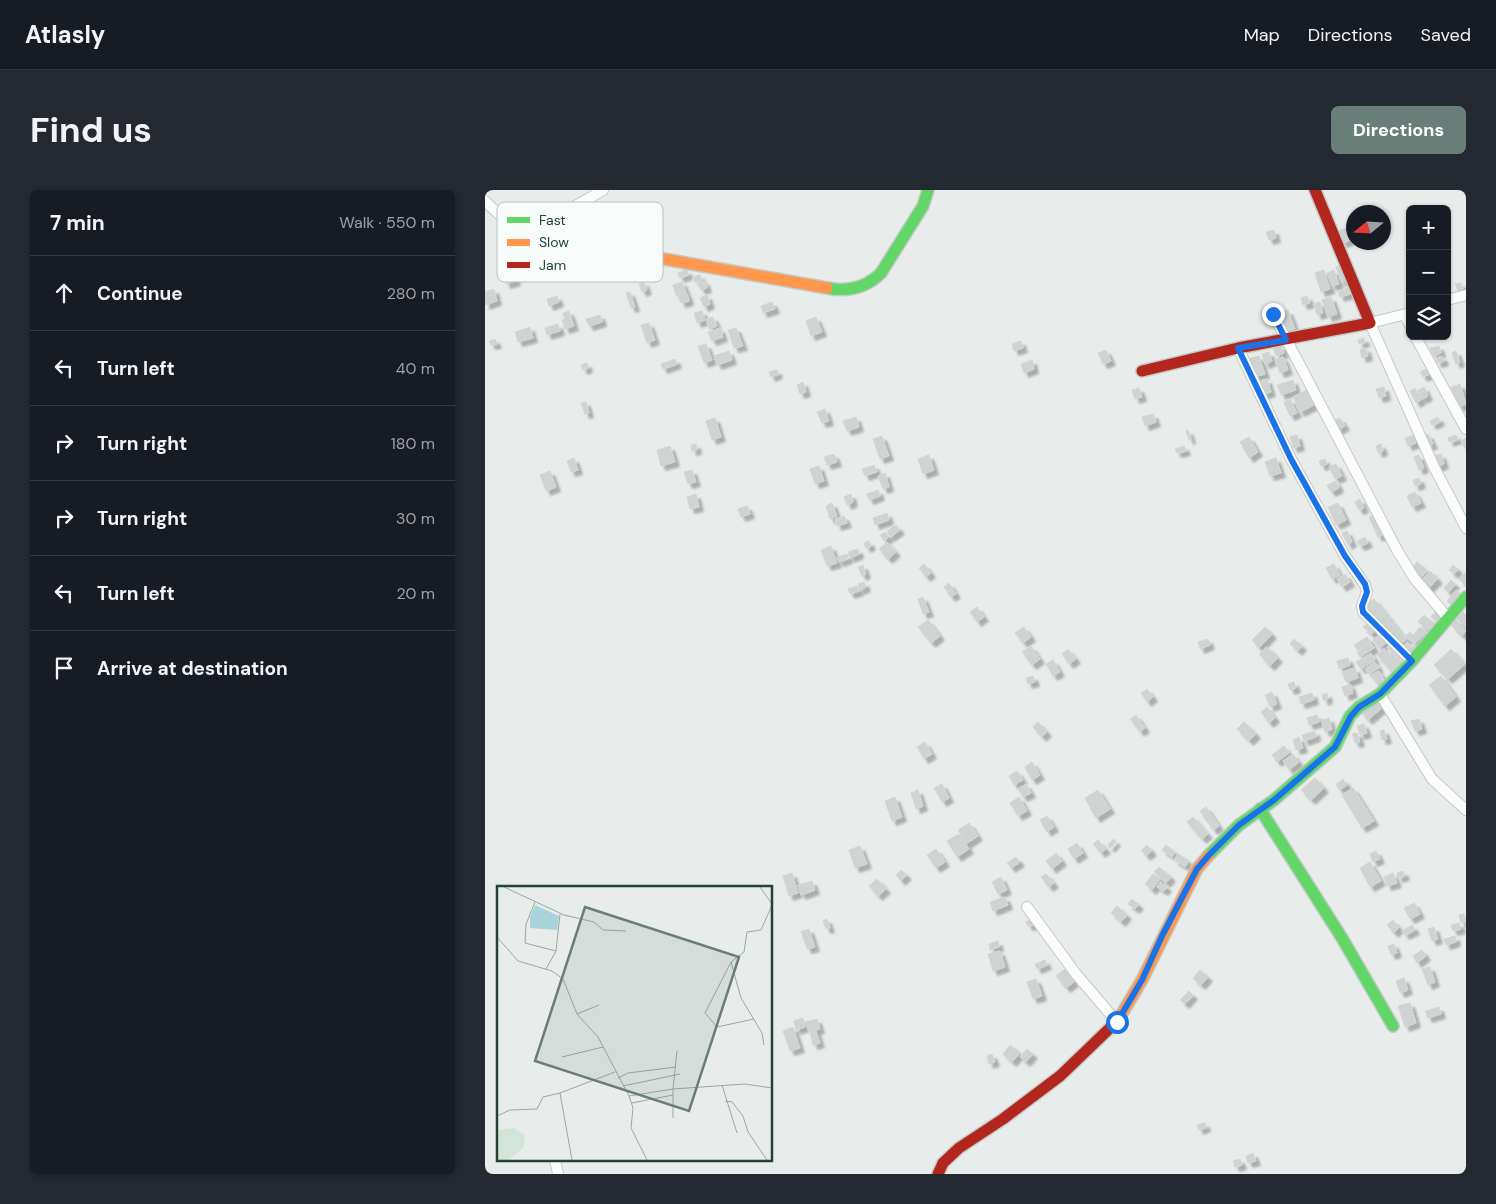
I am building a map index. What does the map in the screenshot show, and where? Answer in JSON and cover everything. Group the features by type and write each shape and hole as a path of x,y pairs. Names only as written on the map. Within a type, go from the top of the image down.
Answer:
{"street":[{"path":"582,202 603,190"},
{"path":"663,259 838,290 859,288 873,281 881,273 894,249 923,206 929,190"},
{"path":"1315,190 1370,323 1434,467 1466,528"},
{"path":"485,201 497,210"},
{"path":"1451,299 1466,294"},
{"path":"1273,314 1405,564 1414,578 1448,618"},
{"path":"1142,371 1238,348 1370,323 1406,318"},
{"path":"1417,340 1466,428"},
{"path":"1238,348 1291,459 1345,556 1365,584 1367,592 1362,606 1363,612 1412,661"},
{"path":"938,1174 943,1163 959,1148 1003,1119 1060,1076 1117,1022 1142,980 1162,936 1197,869 1239,825 1335,747 1351,716 1359,707 1380,694 1412,661 1466,597"},
{"path":"1380,694 1432,779 1466,810"},
{"path":"1260,809 1342,938 1393,1026"},
{"path":"1027,907 1076,974 1117,1022"}],"building":[{"path":"1345,228 1346,242 1342,243 1338,231"},
{"path":"1274,230 1276,238 1269,240 1266,232"},
{"path":"1344,265 1349,280 1341,282 1336,267"},
{"path":"687,270 688,275 680,278 678,273"},
{"path":"1324,270 1330,289 1321,292 1315,273"},
{"path":"1334,270 1339,284 1332,286 1327,273"},
{"path":"700,275 702,280 695,282 693,277"},
{"path":"705,281 707,288 701,290 698,283"},
{"path":"644,282 647,290 642,292 639,284"},
{"path":"682,282 686,292 676,296 673,285"},
{"path":"1461,283 1463,289 1458,291 1455,284"},
{"path":"1348,288 1350,294 1340,297 1338,291"},
{"path":"494,289 497,301 485,305 485,292"},
{"path":"630,292 635,307 631,308 626,293"},
{"path":"687,293 689,301 681,303 679,296"},
{"path":"707,295 710,304 704,307 700,298"},
{"path":"557,296 559,302 549,306 547,299"},
{"path":"1307,296 1310,303 1303,305 1301,298"},
{"path":"1331,297 1337,314 1328,317 1322,300"},
{"path":"772,302 775,309 763,313 761,306"},
{"path":"1320,302 1323,313 1317,315 1314,304"},
{"path":"1288,310 1295,329 1284,332 1278,314"},
{"path":"569,311 574,326 565,329 562,320 565,319 563,313"},
{"path":"702,311 705,320 697,323 694,313"},
{"path":"600,315 602,322 589,326 586,319"},
{"path":"713,317 717,326 709,329 706,319"},
{"path":"816,317 822,332 811,336 806,321"},
{"path":"649,323 655,340 647,343 641,325"},
{"path":"558,324 560,331 547,335 545,328"},
{"path":"530,327 533,338 518,342 515,332"},
{"path":"720,328 723,337 712,341 708,332"},
{"path":"736,328 743,346 734,348 728,330"},
{"path":"1364,338 1365,342 1359,344 1358,340"},
{"path":"495,339 497,344 491,345 489,341"},
{"path":"1021,341 1023,348 1014,351 1012,344"},
{"path":"706,344 712,360 704,363 698,346"},
{"path":"1281,345 1284,353 1276,356 1273,347"},
{"path":"1439,346 1441,353 1433,356 1430,348"},
{"path":"1366,348 1368,356 1362,358 1360,350"},
{"path":"1106,350 1111,361 1103,364 1098,353"},
{"path":"729,351 732,360 717,365 714,356"},
{"path":"1456,351 1460,362 1456,364 1452,353"},
{"path":"1269,352 1272,361 1265,364 1262,354"},
{"path":"1259,356 1265,374 1254,377 1248,359"},
{"path":"1442,356 1444,361 1437,363 1436,358"},
{"path":"1283,357 1288,370 1280,373 1275,359"},
{"path":"675,359 677,364 663,369 661,364"},
{"path":"1032,360 1034,369 1024,373 1021,364"},
{"path":"587,363 588,368 583,370 581,365"},
{"path":"1429,368 1432,373 1423,377 1420,372"},
{"path":"777,370 778,374 771,377 769,372"},
{"path":"1267,379 1271,392 1262,395 1257,382"},
{"path":"1293,380 1296,390 1281,395 1277,385"},
{"path":"803,382 806,392 800,394 797,385"},
{"path":"1460,384 1466,404 1459,407 1451,387"},
{"path":"1384,387 1386,396 1379,398 1376,389"},
{"path":"1424,387 1428,396 1422,399 1418,390"},
{"path":"1139,388 1142,397 1135,399 1132,390"},
{"path":"1415,388 1421,400 1416,403 1410,391"},
{"path":"1307,390 1314,405 1300,412 1293,397"},
{"path":"1290,399 1297,413 1290,416 1284,402"},
{"path":"586,402 589,413 585,414 581,403"},
{"path":"825,409 829,421 822,423 817,412"},
{"path":"1153,414 1156,422 1145,426 1142,417"},
{"path":"856,417 859,427 847,431 843,421"},
{"path":"1438,417 1440,421 1432,425 1430,421"},
{"path":"715,418 721,437 712,440 706,421"},
{"path":"1340,418 1345,426 1338,430 1334,421"},
{"path":"1188,430 1191,439 1189,440 1186,431"},
{"path":"1428,434 1433,444 1429,446 1424,436"},
{"path":"1297,435 1300,446 1293,448 1290,437"},
{"path":"1414,435 1416,443 1408,446 1405,438"},
{"path":"1456,435 1458,439 1449,442 1448,438"},
{"path":"882,436 889,456 880,459 873,439"},
{"path":"1249,437 1258,452 1249,458 1240,442"},
{"path":"1466,438 1466,446 1464,447 1461,441"},
{"path":"696,444 697,450 692,451 691,445"},
{"path":"1381,444 1383,451 1378,453 1376,446"},
{"path":"670,446 675,462 661,466 657,450"},
{"path":"1184,446 1186,451 1177,453 1175,449"},
{"path":"834,454 837,462 827,465 824,457"},
{"path":"1441,454 1444,464 1437,467 1434,456"},
{"path":"929,455 934,470 923,474 918,459"},
{"path":"1419,455 1424,468 1419,470 1414,457"},
{"path":"574,458 578,470 571,472 567,461"},
{"path":"1276,458 1281,473 1270,476 1265,462"},
{"path":"1325,459 1327,464 1321,466 1319,461"},
{"path":"1336,464 1342,476 1335,479 1329,467"},
{"path":"874,465 877,472 865,476 862,469"},
{"path":"819,466 824,481 815,484 810,469"},
{"path":"692,470 696,482 688,484 684,472"},
{"path":"550,471 556,487 546,491 540,475"},
{"path":"885,473 889,487 883,489 878,476"},
{"path":"1419,478 1421,484 1415,486 1413,480"},
{"path":"1336,481 1339,488 1331,492 1327,485"},
{"path":"878,490 880,496 869,500 867,494"},
{"path":"1415,492 1421,503 1412,507 1407,496"},
{"path":"696,494 699,507 690,509 687,497"},
{"path":"851,494 853,502 847,505 844,497"},
{"path":"1360,499 1364,508 1359,510 1355,502"},
{"path":"832,503 837,516 830,519 826,506"},
{"path":"1338,503 1346,520 1336,525 1328,507"},
{"path":"747,506 750,514 741,517 738,509"},
{"path":"887,513 889,520 875,525 873,518"},
{"path":"1376,514 1385,534 1378,537 1369,517"},
{"path":"844,516 847,523 837,526 835,519"},
{"path":"896,525 900,530 890,537 887,531"},
{"path":"1347,531 1352,542 1348,545 1342,533"},
{"path":"885,532 889,537 884,541 880,535"},
{"path":"1365,537 1368,543 1360,546 1357,541"},
{"path":"869,541 871,546 866,548 864,543"},
{"path":"887,542 896,552 888,559 879,549"},
{"path":"831,546 837,563 827,566 821,550"},
{"path":"858,549 859,554 850,558 848,552"},
{"path":"847,554 848,559 839,562 837,557"},
{"path":"1417,562 1427,571 1421,578 1411,569"},
{"path":"924,564 931,573 926,577 919,568"},
{"path":"1334,564 1340,575 1332,579 1326,568"},
{"path":"863,565 866,574 862,576 858,567"},
{"path":"1453,565 1458,569 1454,574 1449,570"},
{"path":"1430,571 1438,579 1427,590 1419,583"},
{"path":"1466,572 1466,586 1459,579"},
{"path":"1345,574 1350,582 1342,587 1337,579"},
{"path":"1451,580 1455,584 1448,592 1444,588"},
{"path":"864,582 866,587 860,590 858,584"},
{"path":"949,583 956,594 951,597 944,587"},
{"path":"857,586 859,591 850,594 848,589"},
{"path":"1456,590 1462,595 1452,606 1447,601"},
{"path":"923,597 929,612 923,614 918,599"},
{"path":"1374,599 1398,629 1389,636 1365,606"},
{"path":"977,607 984,617 977,622 970,612"},
{"path":"1436,611 1445,618 1440,624 1431,617"},
{"path":"1463,612 1466,615 1466,628 1457,619"},
{"path":"1424,615 1438,627 1432,633 1418,622"},
{"path":"928,620 940,636 931,643 918,627"},
{"path":"1371,620 1378,628 1371,634 1363,627"},
{"path":"1456,620 1466,630 1462,636 1451,625"},
{"path":"1024,627 1031,637 1023,643 1015,633"},
{"path":"1265,627 1272,634 1259,648 1252,640"},
{"path":"1420,627 1426,632 1415,644 1406,636 1410,632 1413,635"},
{"path":"1399,630 1407,639 1399,646 1391,637"},
{"path":"1381,632 1389,640 1380,648 1373,640"},
{"path":"1367,637 1371,642 1358,650 1354,645"},
{"path":"1208,639 1210,645 1200,649 1198,642"},
{"path":"1294,639 1302,646 1298,651 1290,644"},
{"path":"1407,642 1414,647 1410,653 1403,647"},
{"path":"1371,643 1374,648 1360,657 1357,652"},
{"path":"1391,643 1406,660 1402,664 1387,647"},
{"path":"1031,646 1040,659 1032,665 1022,652"},
{"path":"1267,647 1278,658 1270,666 1259,654"},
{"path":"1384,648 1399,665 1392,672 1377,655"},
{"path":"1068,649 1076,659 1069,664 1062,654"},
{"path":"1451,649 1465,664 1448,679 1434,665"},
{"path":"1371,653 1375,660 1361,669 1356,662"},
{"path":"1348,658 1350,665 1339,669 1337,661"},
{"path":"1053,660 1060,672 1053,676 1046,664"},
{"path":"1375,662 1379,668 1369,674 1365,669"},
{"path":"1355,668 1358,678 1346,682 1342,672"},
{"path":"1379,671 1384,680 1377,684 1371,675"},
{"path":"1033,676 1035,682 1028,684 1026,678"},
{"path":"1441,676 1456,697 1445,706 1429,685"},
{"path":"1294,682 1296,688 1290,690 1288,684"},
{"path":"1350,684 1353,693 1345,696 1342,687"},
{"path":"1147,689 1153,697 1147,702 1141,693"},
{"path":"1272,692 1277,704 1270,707 1265,695"},
{"path":"1312,693 1314,700 1301,704 1299,697"},
{"path":"1327,693 1328,699 1324,701 1322,695"},
{"path":"1376,698 1383,707 1368,720 1361,712"},
{"path":"1267,707 1275,718 1269,723 1261,712"},
{"path":"1136,715 1145,728 1140,732 1130,719"},
{"path":"1317,715 1319,722 1309,725 1307,718"},
{"path":"1329,718 1332,729 1325,732 1321,720"},
{"path":"1419,719 1422,729 1415,731 1411,721"},
{"path":"1038,722 1047,732 1042,737 1033,727"},
{"path":"1244,722 1256,734 1249,741 1237,729"},
{"path":"1364,724 1367,733 1360,735 1357,726"},
{"path":"1384,730 1387,739 1382,740 1380,731"},
{"path":"1315,731 1316,737 1304,741 1302,735"},
{"path":"1357,733 1360,742 1355,743 1352,734"},
{"path":"1299,737 1303,748 1296,750 1293,740"},
{"path":"925,742 932,754 924,759 917,747"},
{"path":"1284,746 1289,753 1277,762 1272,755"},
{"path":"1293,754 1299,762 1289,770 1283,761"},
{"path":"1032,762 1040,775 1032,780 1025,767"},
{"path":"1017,771 1023,780 1014,785 1009,776"},
{"path":"1315,778 1324,788 1311,800 1301,790"},
{"path":"1343,779 1347,785 1339,790 1336,784"},
{"path":"942,784 949,798 942,802 934,788"},
{"path":"1026,784 1031,793 1023,797 1018,789"},
{"path":"1353,788 1374,821 1362,828 1342,795"},
{"path":"918,790 923,806 916,809 911,793"},
{"path":"1098,790 1110,809 1096,818 1085,798"},
{"path":"895,797 902,817 892,821 885,801"},
{"path":"1019,797 1027,811 1018,816 1010,803"},
{"path":"1206,807 1219,826 1213,830 1200,811"},
{"path":"1047,816 1054,827 1047,832 1040,820"},
{"path":"1193,817 1208,834 1202,839 1187,822"},
{"path":"969,823 978,836 966,844 958,830"},
{"path":"959,834 969,849 957,857 947,841"},
{"path":"1114,839 1116,842 1110,848 1108,845"},
{"path":"1098,840 1106,849 1101,853 1093,844"},
{"path":"1077,843 1083,853 1074,859 1068,849"},
{"path":"1147,845 1152,851 1146,856 1141,850"},
{"path":"1166,845 1175,852 1172,857 1162,850"},
{"path":"860,846 867,864 855,868 849,850"},
{"path":"936,849 945,862 936,868 927,855"},
{"path":"1376,851 1380,859 1373,862 1370,854"},
{"path":"1056,853 1062,861 1052,869 1046,861"},
{"path":"1178,854 1189,861 1185,867 1174,860"},
{"path":"1016,857 1020,862 1011,868 1007,863"},
{"path":"1370,862 1381,881 1370,887 1360,868"},
{"path":"1159,867 1171,877 1166,883 1154,872"},
{"path":"901,870 907,875 901,881 896,875"},
{"path":"1403,871 1405,876 1398,878 1397,873"},
{"path":"792,873 798,893 789,896 783,876"},
{"path":"1393,873 1397,883 1387,886 1384,877"},
{"path":"1046,874 1054,883 1049,887 1041,877"},
{"path":"1153,874 1160,879 1152,890 1145,884"},
{"path":"1001,877 1007,890 998,894 992,882"},
{"path":"877,879 886,889 878,896 869,886"},
{"path":"812,881 815,890 801,895 798,885"},
{"path":"1160,882 1167,887 1164,891 1157,887"},
{"path":"1005,897 1008,905 993,911 990,902"},
{"path":"1132,899 1139,905 1135,909 1128,904"},
{"path":"1414,903 1420,914 1410,919 1404,908"},
{"path":"1117,906 1127,915 1121,922 1111,913"},
{"path":"1464,914 1466,922 1461,923 1459,915"},
{"path":"827,919 830,928 826,929 823,921"},
{"path":"1031,920 1033,925 1028,926 1026,922"},
{"path":"1393,920 1399,928 1394,933 1387,925"},
{"path":"1459,923 1461,929 1453,931 1451,925"},
{"path":"1412,925 1415,930 1405,935 1402,931"},
{"path":"1434,927 1438,939 1432,941 1428,929"},
{"path":"809,929 815,947 807,949 801,931"},
{"path":"1455,936 1456,942 1446,945 1444,939"},
{"path":"998,941 999,947 990,950 989,944"},
{"path":"1394,944 1397,953 1391,955 1388,946"},
{"path":"1422,950 1426,956 1417,963 1413,956"},
{"path":"1000,951 1005,967 993,971 988,954"},
{"path":"1045,960 1047,965 1037,969 1035,964"},
{"path":"1430,967 1435,982 1428,985 1422,969"},
{"path":"1065,969 1074,982 1066,988 1056,976"},
{"path":"1200,970 1208,977 1201,985 1193,978"},
{"path":"1404,978 1408,990 1400,993 1396,981"},
{"path":"1036,979 1042,996 1033,999 1027,982"},
{"path":"1189,991 1193,995 1185,1004 1180,1000"},
{"path":"1410,1003 1416,1023 1405,1027 1398,1006"},
{"path":"1439,1007 1441,1014 1428,1018 1425,1011"},
{"path":"803,1018 805,1027 796,1030 794,1021"},
{"path":"817,1019 820,1029 809,1032 805,1022"},
{"path":"793,1027 800,1048 790,1051 783,1031"},
{"path":"816,1031 820,1043 813,1045 810,1033"},
{"path":"1010,1045 1020,1053 1012,1062 1003,1054"},
{"path":"1027,1049 1033,1054 1026,1062 1020,1057"},
{"path":"992,1054 995,1062 989,1064 987,1056"},
{"path":"1205,1123 1206,1127 1199,1130 1197,1125"},
{"path":"1253,1153 1256,1161 1248,1163 1246,1156"},
{"path":"1240,1159 1242,1165 1235,1167 1233,1161"}],"traffic: fast":[{"path":"827,288 856,288 869,282 881,273 923,206 928,190"},
{"path":"1208,856 1239,825 1274,800 1335,747 1350,716 1359,707 1380,694 1412,661 1466,597"},
{"path":"1260,809 1342,938 1393,1026"}],"traffic: slow":[{"path":"663,259 827,288"},
{"path":"1110,1028 1117,1022 1142,980 1197,869 1208,856"}],"traffic: jam":[{"path":"1142,371 1238,348 1370,323 1315,190"},
{"path":"938,1174 943,1163 959,1148 1003,1119 1060,1076 1110,1028"}],"route":[{"path":"1117,1022 1142,980 1162,936 1197,869 1239,825 1274,800 1335,747 1345,731 1351,716 1359,707 1380,694 1412,661 1363,612 1362,606 1367,592 1365,584 1345,556 1291,459 1255,388 1238,348 1286,340 1273,314"}]}
